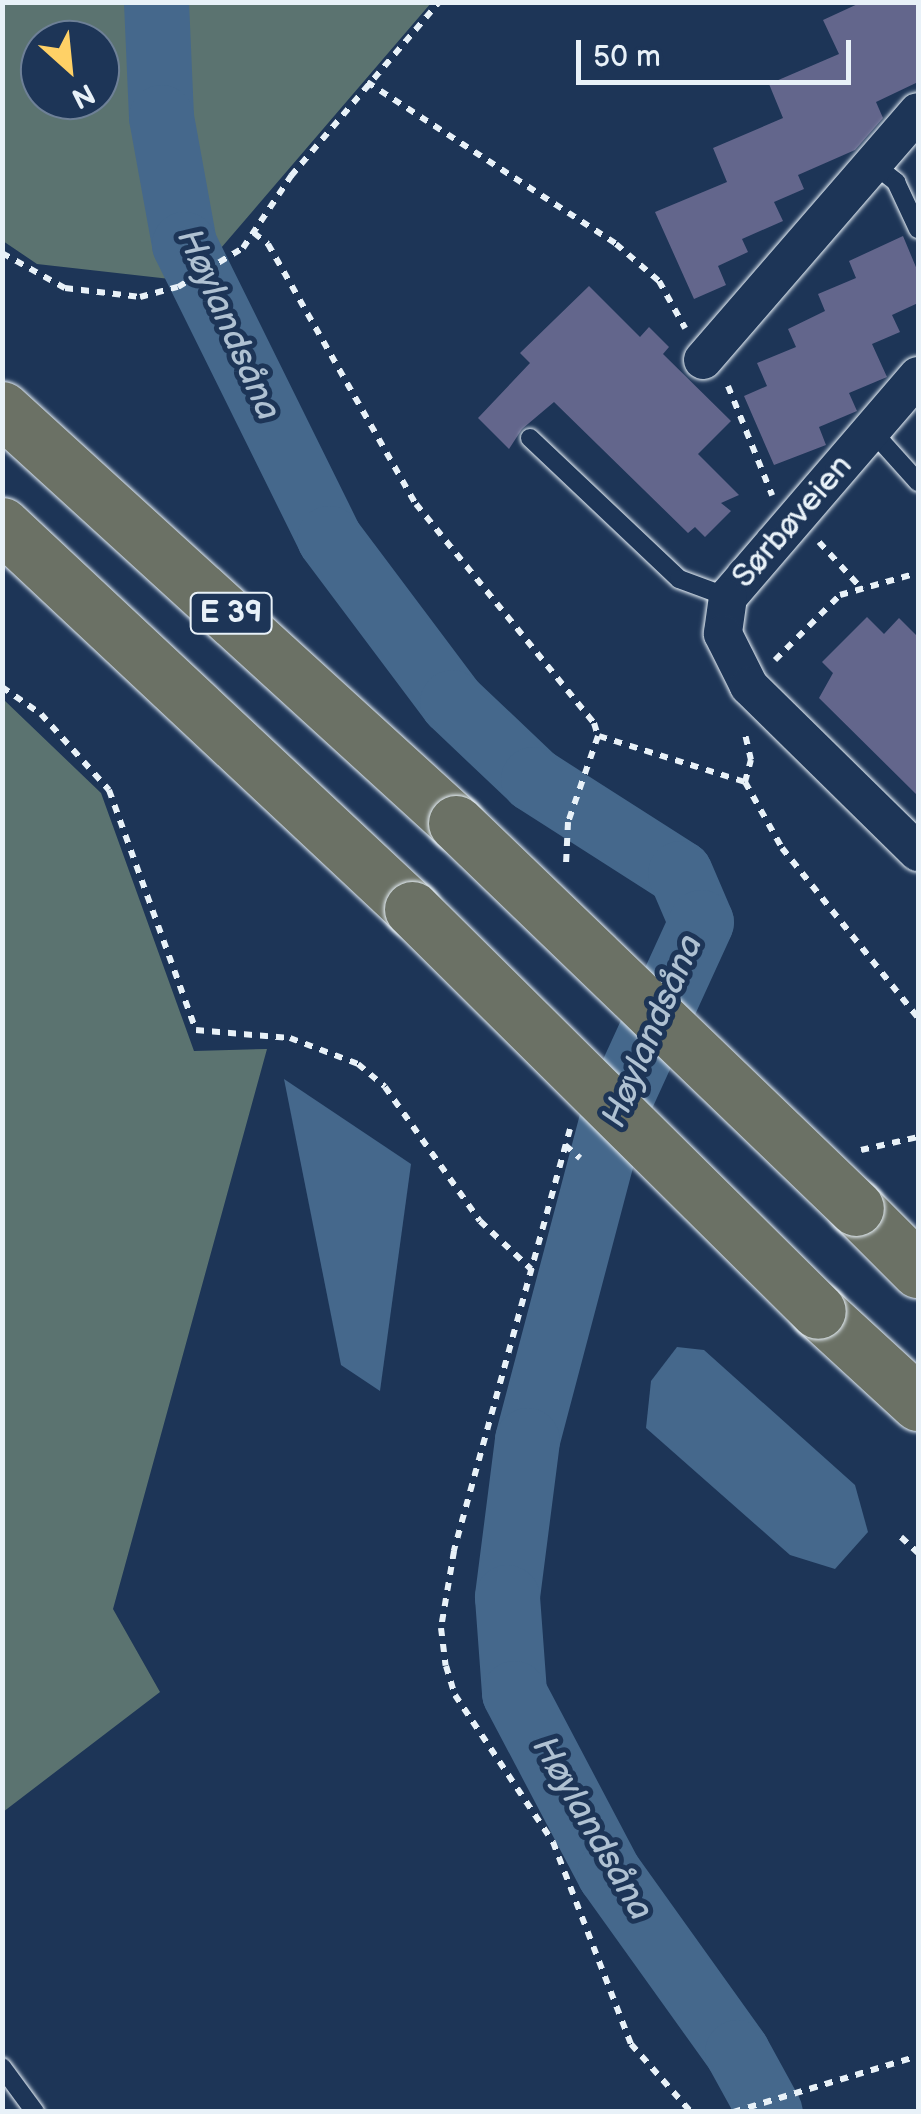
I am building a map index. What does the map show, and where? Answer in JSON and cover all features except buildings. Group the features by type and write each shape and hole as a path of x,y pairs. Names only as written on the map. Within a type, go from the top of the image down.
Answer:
{"highway":[{"name":"E 39","path":"2,409 850,1183 918,1270"},
{"name":"E 39","path":"2,525 412,909 818,1311 918,1403"}],"street":[{"path":"703,360 918,112"},
{"name":"Sørbøveien","path":"918,376 728,597 723,634 749,686 918,852"}],"lane":[{"path":"872,162 896,182 918,229"},
{"path":"872,431 918,482"},
{"path":"530,438 678,579 728,597"},
{"path":"2,2067 35,2112"}],"path":[{"path":"2,253 65,288 140,297 178,287 216,264 254,233 291,176 367,82 440,2"},
{"path":"367,82 616,244 659,281 703,360"},
{"path":"254,233 268,244 416,504 577,697 598,736 744,782 782,848 918,1018"},
{"path":"771,664 840,595 918,573"},
{"path":"2,688 41,714 109,790 196,1030 290,1038 358,1064 385,1087 480,1221 531,1268"},
{"path":"744,729 751,760 744,782"},
{"path":"567,874 568,822 598,736"},
{"path":"575,1109 454,1551 441,1628 455,1695 553,1842 631,2044 691,2112"},
{"path":"850,1183 918,1138"},
{"path":"565,1145 580,1158"},
{"path":"901,1538 918,1552"},
{"path":"734,2112 784,2092 918,2056"}],"green space":[{"path":"3,2 431,3 221,248 170,279 37,264 3,241"},
{"path":"3,699 101,793 194,1051 267,1049 113,1609 160,1692 3,1812"}],"water":[{"path":"284,1079 411,1164 380,1391 341,1365"},
{"path":"677,1347 704,1350 855,1485 868,1532 835,1569 790,1555 646,1428 651,1381"}],"waterway":[{"name":"Høylandsåna","path":"156,2 161,117 184,244 329,538 452,702 533,779 680,873 701,922 613,1114 527,1440 507,1597 514,1693 609,1873 737,2052 770,2112"}]}
